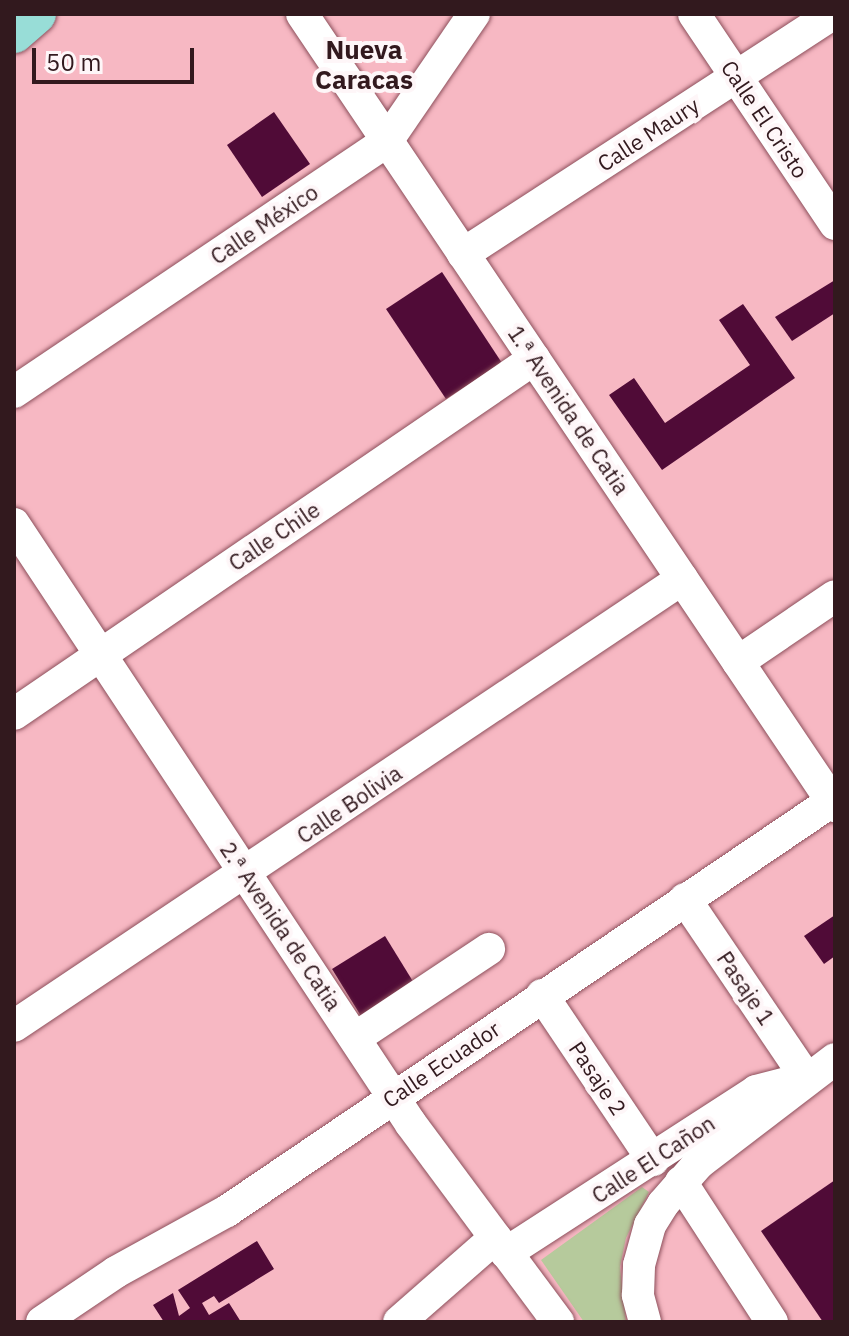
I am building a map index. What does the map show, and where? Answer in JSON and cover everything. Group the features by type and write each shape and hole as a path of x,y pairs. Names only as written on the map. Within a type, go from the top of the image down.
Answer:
{"main road":[{"path":"14,33 36,14"}],"street":[{"name":"1.ª Avenida de Catia","path":"302,14 834,802"},
{"name":"Calle México","path":"14,392 387,141 474,14"},
{"name":"Calle El Cristo","path":"694,14 835,224"},
{"name":"Calle Maury","path":"463,254 832,14"},
{"name":"Calle Chile","path":"14,714 534,359"},
{"name":"2.ª Avenida de Catia","path":"14,524 393,1096 558,1322"},
{"name":"Calle Bolivia","path":"14,1026 682,579"},
{"path":"738,662 835,596"},
{"name":"Calle Ecuador","path":"42,1322 116,1272 227,1211 542,995 834,802"},
{"name":"Pasaje 1","path":"685,899 806,1078"},
{"path":"355,1038 489,949"},
{"name":"Pasaje 2","path":"542,995 653,1160"},
{"path":"645,1322 638,1295 643,1242 681,1182 806,1078 835,1059"},
{"name":"Calle El Cañon","path":"399,1322 500,1245 653,1160 756,1091 806,1078"},
{"path":"681,1182 772,1322"}],"shaded area":[{"path":"14,14 835,14 835,1322 14,1322"}],"green space":[{"path":"642,1187 649,1192 626,1238 620,1267 626,1322 584,1322 541,1260"}],"building":[{"path":"274,112 310,164 262,197 227,145"},
{"path":"442,272 502,363 446,399 386,309"},
{"path":"835,280 835,313 792,341 775,317"},
{"path":"743,304 795,378 662,470 609,395 634,378 665,423 750,365 719,320"},
{"path":"835,915 835,956 824,964 804,936"},
{"path":"385,936 417,988 364,1021 332,969"},
{"path":"835,1180 835,1322 823,1322 761,1231"},
{"path":"257,1241 274,1269 219,1303 214,1296 202,1303 209,1315 229,1303 241,1322 164,1322 153,1305 173,1293 179,1316 190,1308 178,1290"}],"district":[{"name":"Nueva Caracas","path":"364,65"}]}
